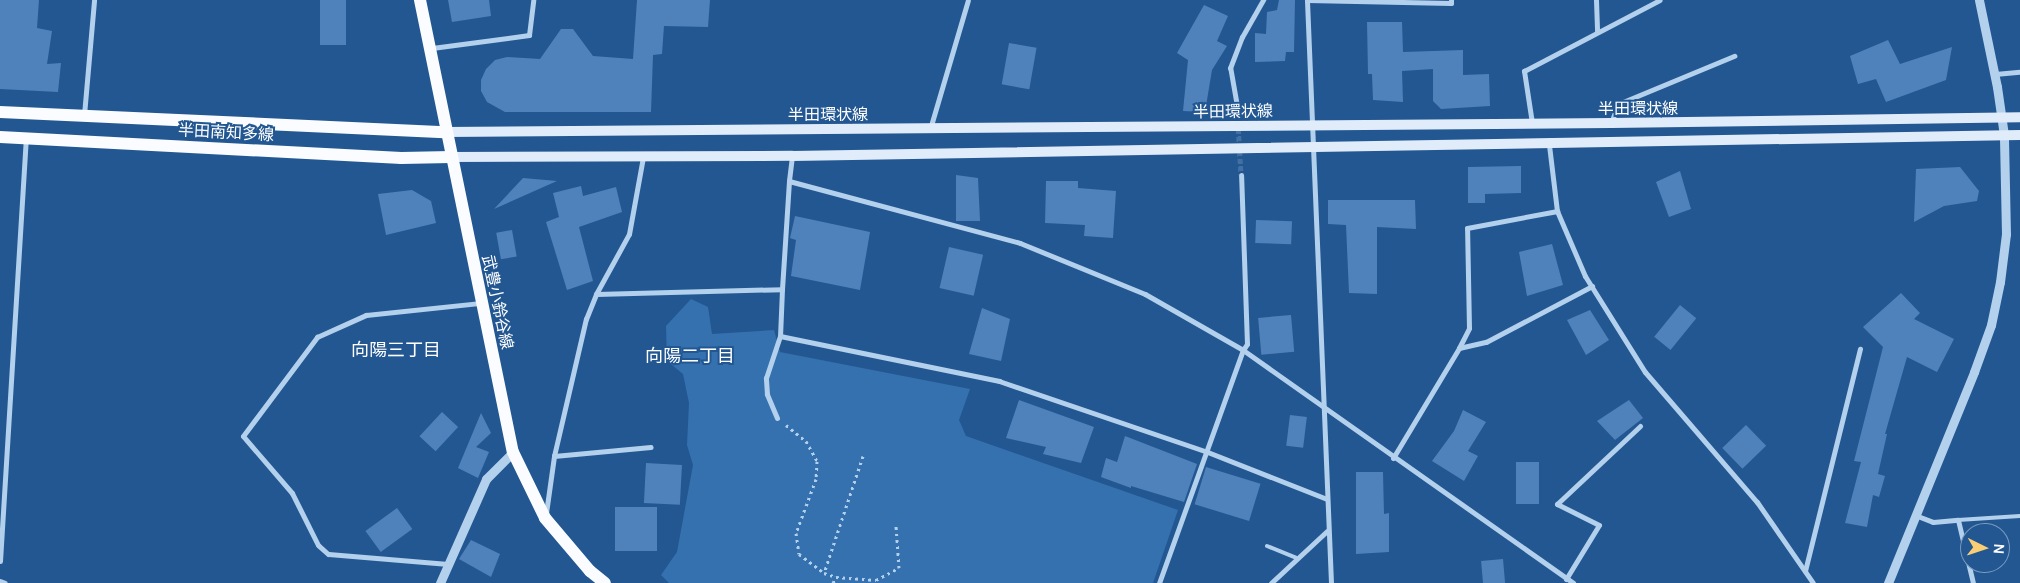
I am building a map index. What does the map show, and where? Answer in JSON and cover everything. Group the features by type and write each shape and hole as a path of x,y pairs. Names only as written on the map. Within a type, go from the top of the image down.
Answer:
{"main road":[{"name":"武豊小鈴谷線","path":"420,0 432,48 451,157 513,452 545,518 590,570 605,583"},
{"name":"半田南知多線","path":"0,112 84,114 446,132"},
{"name":"半田環状線","path":"446,132 1532,123 1611,124 2020,117"},
{"path":"451,157 792,156 2020,135"},
{"name":"半田南知多線","path":"0,137 401,158 451,157"}],"street":[{"path":"84,114 94,0"},
{"path":"432,48 529,35 533,0"},
{"path":"930,129 968,0"},
{"path":"1237,106 1230,68 1242,37 1263,0"},
{"path":"1331,583 1327,531 1307,0 1451,3 1451,0"},
{"path":"1596,0 1597,32"},
{"path":"1532,123 1524,71 1660,0"},
{"path":"1888,583 1991,325 2006,234 2002,117 1979,0"},
{"path":"1611,124 1618,104 1734,56"},
{"path":"1995,74 2020,72"},
{"path":"0,561 2,479 26,138"},
{"path":"1549,144 1557,211 1592,286 1645,372 1757,502 1813,583"},
{"path":"545,518 554,456 586,319 596,294 629,234 644,156"},
{"path":"777,418 767,394 766,378 780,336 788,181 792,156"},
{"path":"1159,583 1205,451 1243,350 1247,344 1241,175"},
{"path":"788,181 1020,243 1145,294 1243,350 1393,458 1573,583"},
{"path":"1393,458 1459,348 1468,328 1467,228 1557,211"},
{"path":"1459,348 1486,342 1592,286"},
{"path":"596,294 782,289"},
{"path":"448,564 328,554 318,545 292,493 243,436 317,337 366,315 481,303"},
{"path":"780,336 999,381 1205,451 1327,499"},
{"path":"1805,571 1860,349"},
{"path":"1566,579 1599,525 1557,504 1640,426"},
{"path":"554,456 651,448"},
{"path":"440,583 486,479 513,452"},
{"path":"1915,515 1933,522 1958,520 1973,583"},
{"path":"1271,583 1327,531"},
{"path":"0,581 5,583"}],"lane":[{"path":"1958,520 2020,516"},
{"path":"1267,546 1296,558"}],"path":[{"path":"777,418 806,441 817,461 816,479 796,533 799,554 824,573 836,578 876,580 899,568 896,526"},
{"path":"824,573 863,456"},
{"path":"833,583 836,578"}],"shaded area":[{"path":"691,299 708,307 712,334 774,330 780,352 970,389 959,420 966,436 1178,510 1153,583 669,583 661,575 677,552 693,465 687,445 689,403 683,374 667,361 666,326"}],"building":[{"path":"0,0 39,0 37,28 52,31 47,64 61,63 58,92 0,89"},
{"path":"320,0 346,0 346,45 320,45"},
{"path":"448,0 489,0 491,16 452,22"},
{"path":"637,0 710,0 708,27 664,26 662,54 653,55 651,112 505,112 487,102 481,91 481,80 486,69 495,60 507,57 540,59 561,29 573,29 593,56 633,59"},
{"path":"1279,0 1295,0 1294,52 1286,52 1285,61 1255,62 1255,33 1266,34 1267,12 1277,10"},
{"path":"1204,5 1228,16 1217,41 1227,46 1212,70 1205,112 1183,111 1188,60 1177,53"},
{"path":"1367,22 1402,22 1403,52 1463,50 1463,75 1489,74 1490,106 1441,109 1433,101 1433,69 1402,71 1403,102 1373,100 1372,74 1368,74"},
{"path":"1888,40 1900,64 1952,47 1946,80 1886,102 1876,79 1858,84 1850,56"},
{"path":"1009,43 1037,48 1029,89 1002,84"},
{"path":"1521,166 1521,193 1485,194 1485,203 1468,203 1468,167"},
{"path":"1960,167 1979,191 1977,201 1944,206 1914,222 1916,169"},
{"path":"1680,171 1691,209 1669,217 1656,182"},
{"path":"956,175 978,178 980,221 956,221"},
{"path":"523,178 557,181 494,209"},
{"path":"1046,181 1078,181 1078,188 1116,191 1113,238 1084,236 1085,225 1045,223"},
{"path":"581,186 583,196 616,187 622,212 579,227 593,281 567,290 546,222 559,217 553,193"},
{"path":"412,190 431,201 436,223 386,235 378,194"},
{"path":"1328,200 1415,200 1416,229 1377,227 1377,294 1349,293 1346,225 1328,224"},
{"path":"795,216 870,232 860,290 791,276 796,240 790,238"},
{"path":"1256,220 1292,221 1291,244 1255,243"},
{"path":"512,230 517,257 501,259 496,233"},
{"path":"1552,244 1563,285 1527,296 1519,252"},
{"path":"949,247 983,255 974,296 940,288"},
{"path":"1901,293 1920,313 1914,319 1954,339 1937,372 1907,357 1885,434 1887,434 1878,474 1885,476 1879,497 1873,495 1867,527 1845,523 1861,462 1854,461 1883,347 1863,327"},
{"path":"1680,305 1696,318 1671,350 1654,337"},
{"path":"982,308 1010,319 1001,361 969,354"},
{"path":"1590,310 1609,340 1586,355 1567,320"},
{"path":"1291,315 1294,352 1261,355 1258,318"},
{"path":"1019,400 1094,427 1081,463 1043,454 1046,447 1006,438"},
{"path":"1629,400 1643,418 1615,440 1597,421"},
{"path":"1463,410 1486,422 1468,451 1478,456 1464,481 1432,461 1454,431"},
{"path":"442,412 458,427 436,451 419,436"},
{"path":"481,413 491,433 476,447 489,452 478,478 458,468"},
{"path":"1290,415 1307,417 1303,448 1286,446"},
{"path":"1746,425 1766,446 1742,469 1722,448"},
{"path":"1125,436 1197,464 1184,502 1131,486 1131,488 1101,477 1106,458 1117,462"},
{"path":"1516,462 1539,462 1539,504 1516,504"},
{"path":"646,463 682,465 680,505 644,503"},
{"path":"1206,467 1261,484 1249,521 1195,504"},
{"path":"1356,472 1383,472 1384,514 1389,513 1389,552 1356,554"},
{"path":"615,507 657,507 657,551 615,551"},
{"path":"397,508 412,529 381,552 365,531"},
{"path":"471,540 500,554 491,577 459,559"},
{"path":"1503,559 1505,583 1483,583 1481,561"}],"tunnel":[{"path":"1237,106 1241,175"}],"district":[{"name":"向陽三丁目","path":"396,349"},
{"name":"向陽二丁目","path":"690,355"}]}
